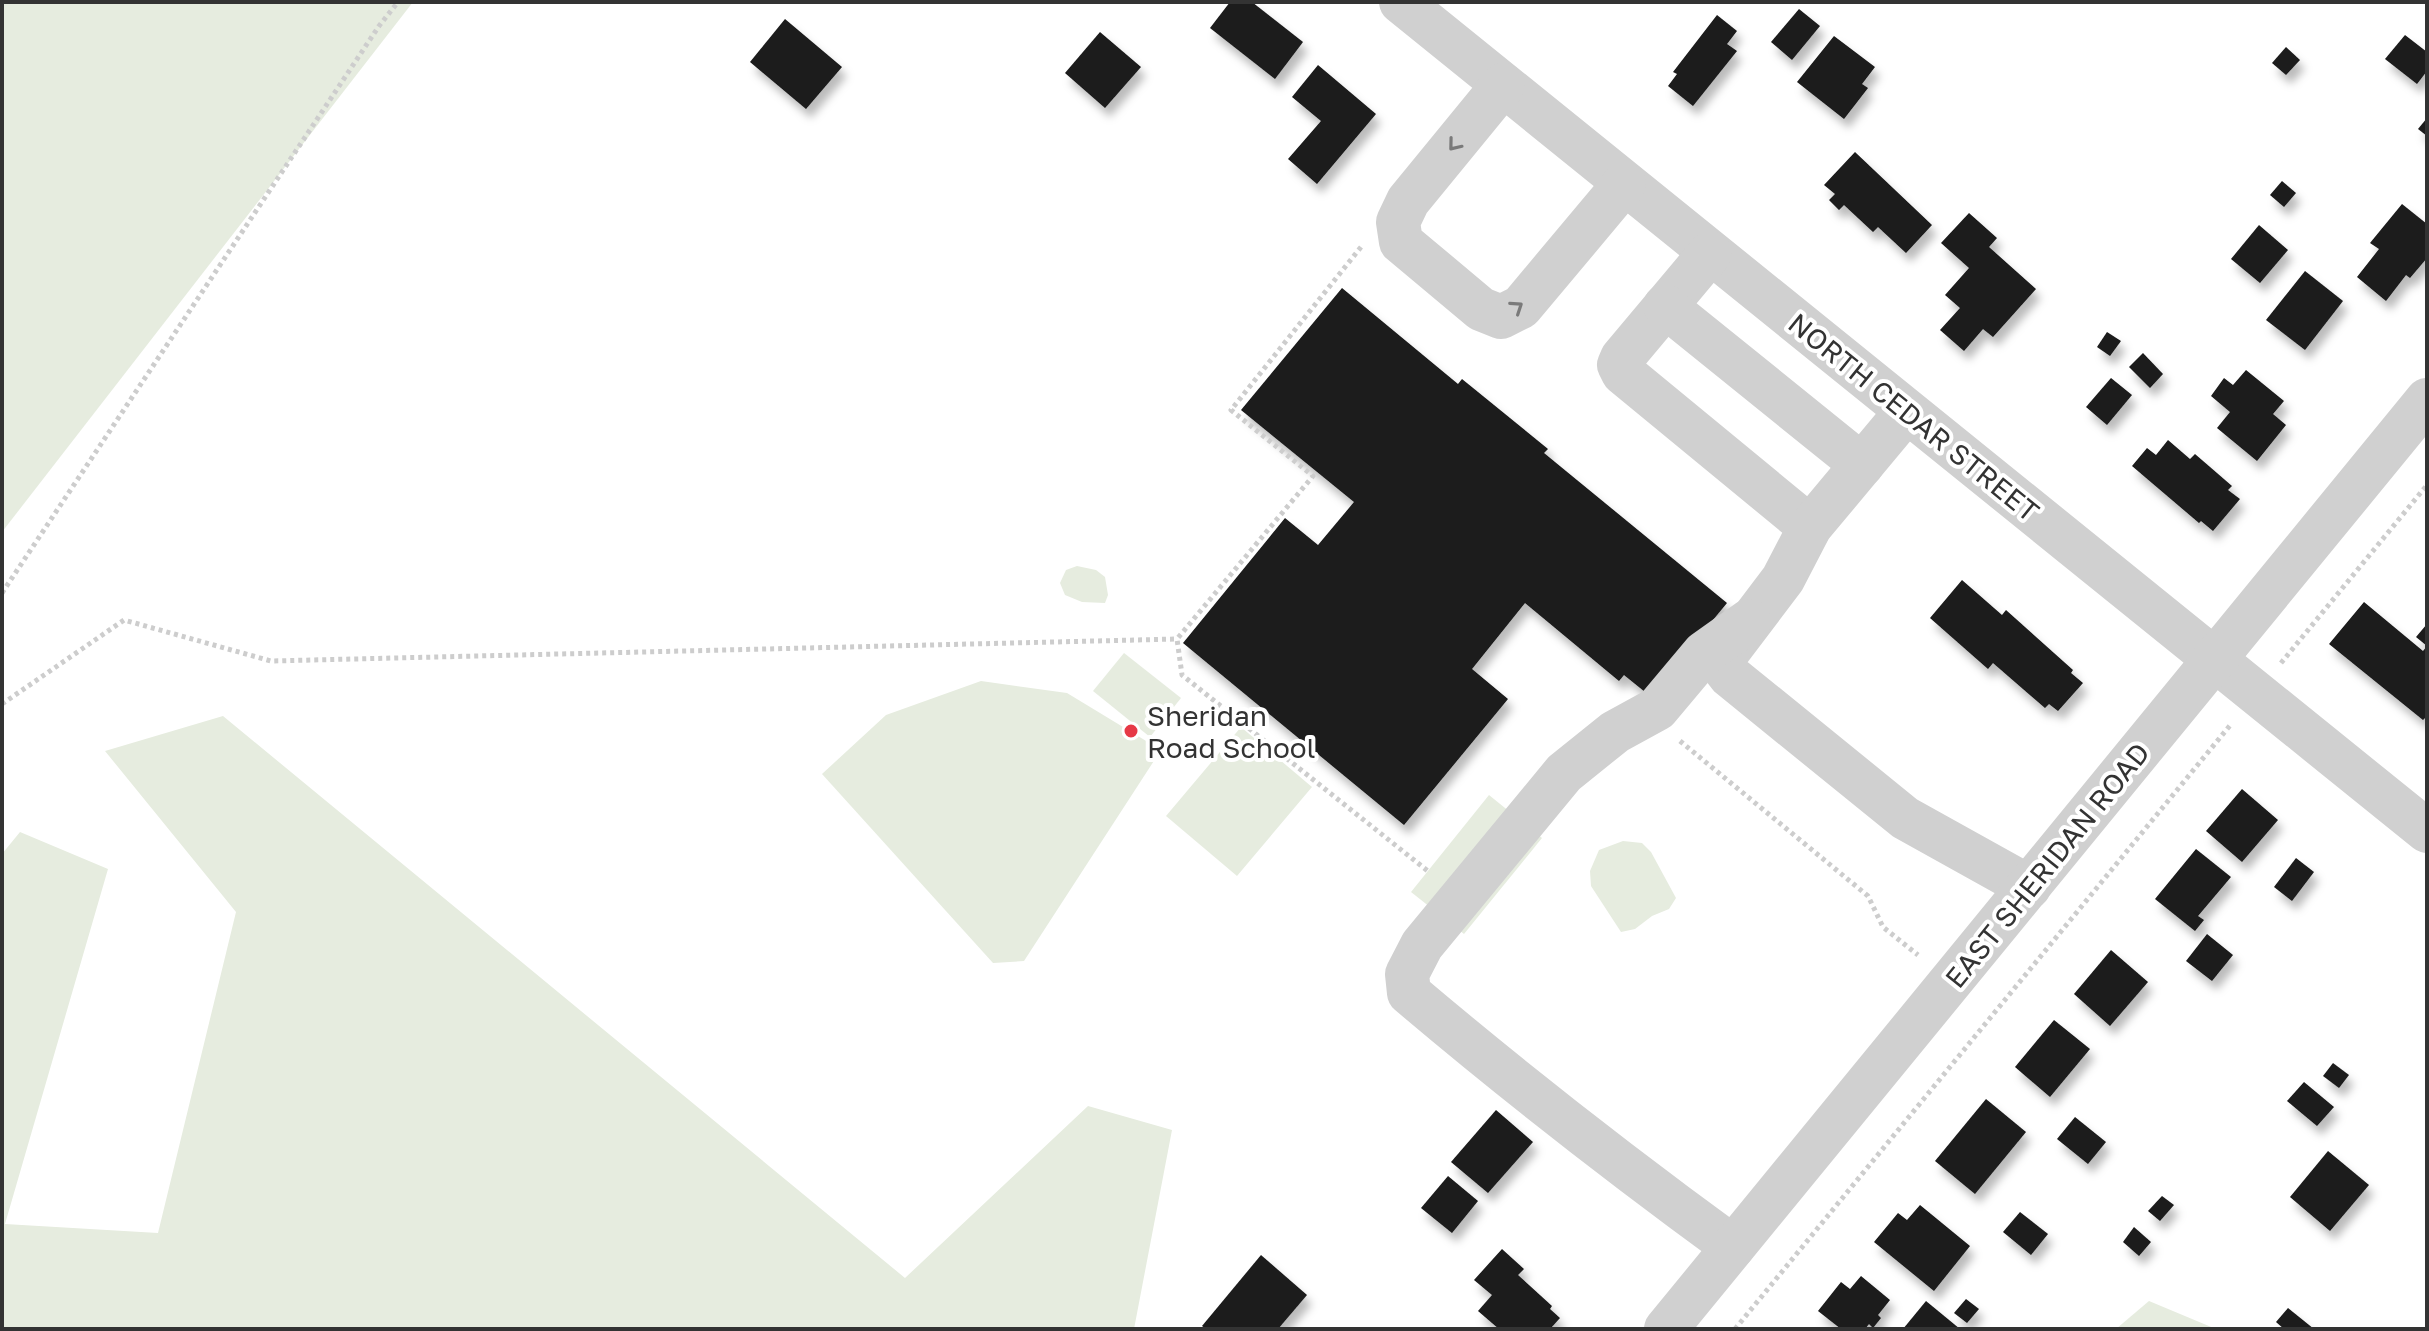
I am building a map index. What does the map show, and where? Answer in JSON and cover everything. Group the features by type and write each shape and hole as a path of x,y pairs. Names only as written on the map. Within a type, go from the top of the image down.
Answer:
{"street":[{"name":"NORTH CEDAR STREET","path":"1401,2 2427,831"},
{"path":"1503,85 1408,201 1398,222 1401,242 1481,309 1501,317 1521,307 1624,184"},
{"path":"1710,253 1619,365 1623,373 1810,527"},
{"path":"1665,306 1862,465"},
{"name":"EAST SHERIDAN ROAD","path":"1666,1329 2427,400"},
{"path":"1906,412 1810,527 1783,579 1727,653 1723,667 1730,676 1905,818 2029,887"},
{"path":"1733,1247 1553,1112 1409,993 1407,974 1422,945 1564,773 1615,732 1657,709 1704,653 1749,621"}],"path":[{"path":"2,593 379,26 398,2"},
{"path":"1398,222 1368,239 1231,410 1313,476 1177,639 1182,675 1461,898"},
{"path":"1735,1329 2427,485"},
{"path":"2,704 124,620 271,661 1177,639"},
{"path":"1648,714 1868,896 1883,927 1918,955"}],"shaded area":[{"path":"2,2 413,2 2,532"},
{"path":"1077,566 1096,570 1105,577 1108,595 1105,603 1082,602 1065,595 1060,583 1066,570"},
{"path":"1124,653 1181,698 1150,737 1093,691"},
{"path":"981,681 1067,693 1161,750 1024,961 993,963 822,774 886,715"},
{"path":"223,716 905,1278 1088,1106 1172,1130 1134,1329 2,1329 2,854 20,832 108,869 5,1224 158,1233 236,912 105,751"},
{"path":"1241,727 1312,787 1237,876 1166,816"},
{"path":"1489,795 1542,838 1464,934 1411,892"},
{"path":"1623,841 1642,843 1651,852 1676,898 1669,909 1652,916 1635,929 1621,932 1591,886 1590,871 1599,850"},
{"path":"2149,1301 2216,1329 2116,1329"}],"building":[{"path":"1230,2 1252,2 1303,42 1275,79 1210,28"},
{"path":"1799,9 1820,26 1792,60 1771,42"},
{"path":"1717,15 1737,31 1727,44 1737,51 1693,106 1668,86 1677,74 1673,72"},
{"path":"785,19 842,67 806,109 750,62"},
{"path":"1100,32 1141,67 1105,108 1065,73"},
{"path":"2405,35 2427,52 2427,71 2417,84 2385,59"},
{"path":"1834,36 1875,67 1862,84 1868,88 1844,119 1797,82"},
{"path":"2286,47 2300,60 2286,75 2272,63"},
{"path":"1318,65 1376,114 1317,184 1288,159 1321,121 1292,97"},
{"path":"2427,118 2427,136 2418,129"},
{"path":"1855,152 1932,225 1906,253 1878,227 1873,232 1844,205 1839,210 1829,200 1835,194 1824,185"},
{"path":"2282,181 2296,193 2284,207 2270,195"},
{"path":"2402,204 2427,224 2427,258 2410,278 2406,275 2386,301 2357,277 2379,249 2370,243"},
{"path":"1969,213 1997,238 1989,247 2036,289 1993,337 1983,329 1964,351 1940,330 1960,308 1945,295 1969,268 1941,243"},
{"path":"2259,225 2288,250 2260,283 2231,259"},
{"path":"2305,271 2343,301 2305,350 2266,320"},
{"path":"1342,288 1458,384 1462,379 1548,449 1544,453 1727,603 1650,696 1624,675 1619,681 1525,603 1472,669 1508,699 1404,825 1183,643 1285,518 1318,545 1354,502 1241,410"},
{"path":"2107,332 2121,341 2110,356 2097,347"},
{"path":"2143,353 2163,374 2150,388 2129,367"},
{"path":"2246,370 2284,401 2273,414 2286,425 2257,461 2217,428 2230,412 2211,396 2224,378 2233,385"},
{"path":"2111,378 2132,395 2107,425 2086,407"},
{"path":"2168,440 2190,459 2195,454 2232,486 2228,490 2240,499 2213,531 2201,521 2199,523 2132,466 2147,448 2156,455"},
{"path":"1962,580 2002,615 2006,610 2073,670 2071,673 2083,683 2058,711 2049,704 2045,708 1993,663 1988,669 1930,618"},
{"path":"2364,602 2423,651 2427,646 2427,716 2423,720 2329,644"},
{"path":"2427,624 2427,646 2416,637"},
{"path":"2242,789 2278,820 2242,862 2206,831"},
{"path":"2196,849 2231,877 2198,916 2204,920 2195,931 2155,899"},
{"path":"2296,858 2314,872 2292,901 2274,887"},
{"path":"2207,934 2233,955 2212,981 2186,961"},
{"path":"2111,950 2148,982 2110,1026 2074,994"},
{"path":"2054,1020 2090,1049 2050,1097 2015,1067"},
{"path":"2333,1063 2349,1075 2339,1088 2323,1076"},
{"path":"2304,1082 2334,1107 2317,1126 2287,1101"},
{"path":"1986,1099 2026,1132 1975,1194 1935,1161"},
{"path":"1496,1110 1533,1142 1488,1193 1451,1162"},
{"path":"2075,1117 2106,1142 2088,1164 2057,1139"},
{"path":"2328,1151 2369,1185 2330,1231 2290,1197"},
{"path":"1448,1176 1478,1201 1452,1233 1421,1208"},
{"path":"2162,1196 2174,1205 2160,1221 2148,1211"},
{"path":"1920,1205 1970,1246 1934,1291 1874,1242 1898,1213 1907,1220"},
{"path":"2020,1212 2048,1234 2031,1255 2003,1232"},
{"path":"2134,1227 2151,1242 2139,1256 2123,1242"},
{"path":"1502,1249 1524,1269 1518,1275 1552,1306 1550,1309 1560,1318 1550,1329 1499,1329 1478,1311 1492,1295 1474,1280"},
{"path":"1261,1255 1307,1295 1278,1329 1206,1329 1202,1326"},
{"path":"1861,1276 1890,1300 1878,1315 1881,1318 1873,1328 1869,1324 1865,1329 1841,1329 1818,1311 1841,1282 1850,1289"},
{"path":"1966,1299 1979,1309 1967,1323 1954,1313"},
{"path":"1926,1301 1960,1329 1903,1329"},
{"path":"2288,1308 2314,1329 2284,1329 2276,1322"}],"place":[{"name":"Sheridan Road School","path":"1131,731"}]}
